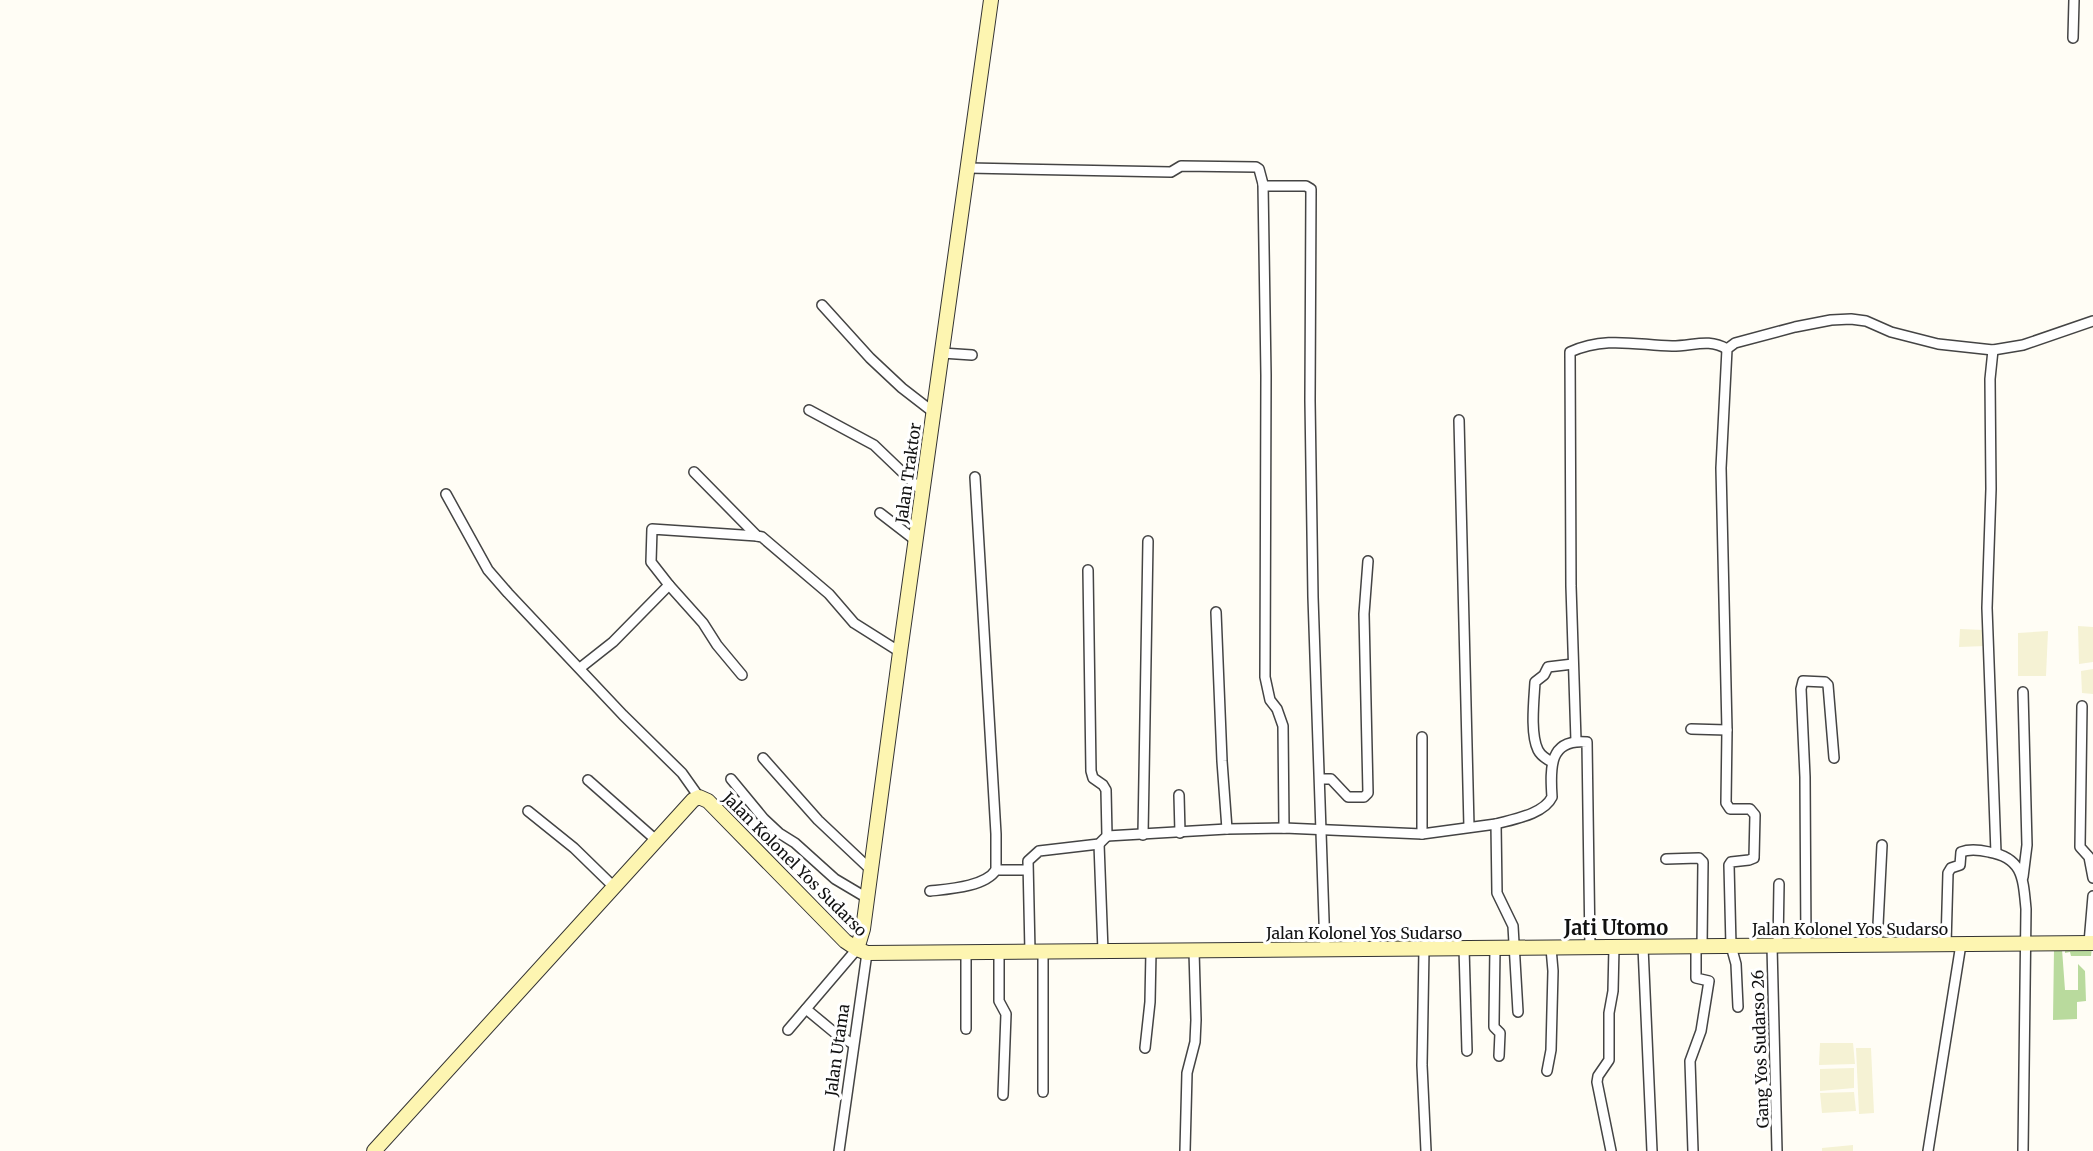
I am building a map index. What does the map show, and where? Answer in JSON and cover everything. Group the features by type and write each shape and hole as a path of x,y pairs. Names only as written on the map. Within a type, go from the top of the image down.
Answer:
{"street":[{"name":"Jalan Traktor","path":"862,951 862,936 915,540 991,0"},
{"path":"2073,38 2074,0"},
{"path":"968,168 1171,172 1181,166 1256,167 1260,172 1263,184 1266,375 1265,676 1270,700 1277,709 1283,726 1284,828"},
{"path":"1263,184 1306,186 1311,191 1310,413 1316,718 1325,950"},
{"path":"822,305 870,358 902,388 933,412"},
{"path":"1727,349 1735,343 1795,327 1831,320 1851,319 1866,321 1891,332 1938,344 1993,350 2023,345 2093,321"},
{"path":"1576,741 1573,664 1570,352 1609,342 1673,346 1713,342 1727,349"},
{"path":"1727,349 1721,468 1727,805 1730,809 1750,809 1755,815 1754,858 1731,862 1729,865 1731,946 1736,964 1738,1007"},
{"path":"1993,350 1990,379 1991,489 1987,608 1996,853"},
{"path":"942,353 972,355"},
{"path":"809,410 874,445 922,491"},
{"path":"1460,420 1469,827"},
{"path":"694,472 757,536"},
{"path":"930,891 958,888 976,883 990,878 996,870 975,477"},
{"path":"374,1151 693,800 699,797 682,772 623,715 488,570 446,494"},
{"path":"879,513 915,540"},
{"path":"742,675 717,645 703,623 651,562 652,529 762,537 829,594 854,623 900,652"},
{"path":"1143,835 1148,542"},
{"path":"1320,780 1331,779 1348,797 1364,797 1368,793 1364,614 1368,561"},
{"path":"1088,570 1091,771 1094,780 1104,785 1106,790 1107,836"},
{"path":"580,668 613,642 669,585"},
{"path":"1216,612 1227,829"},
{"path":"1552,762 1543,757 1537,749 1534,718 1535,682 1544,675 1548,667 1573,664"},
{"path":"1806,946 1805,777 1801,689 1803,681 1825,682 1828,685 1834,758"},
{"path":"2022,880 2027,845 2024,692"},
{"path":"2082,706 2080,848 2089,857 2093,878"},
{"path":"1691,729 1727,730"},
{"path":"1422,737 1422,834"},
{"path":"1043,1092 1036,952 1027,870 1028,861 1039,850 1099,844 1107,836 1227,829 1284,828 1422,834 1496,824 1536,811 1550,802 1552,762 1560,748 1576,741 1587,742 1590,947"},
{"path":"764,758 818,820 871,870"},
{"path":"731,778 764,819 779,833 795,843 835,879 867,898"},
{"path":"588,780 657,840"},
{"path":"1179,795 1180,833"},
{"name":"Jalan Kolonel Yos Sudarso","path":"699,797 708,801 845,940 862,951 1194,951 2091,943"},
{"path":"528,811 574,848 614,887"},
{"path":"1496,824 1497,893 1512,923 1518,1012"},
{"path":"1099,844 1103,951"},
{"path":"1877,945 1882,845"},
{"path":"1946,944 1949,870 1960,865 1961,852 1982,851 1996,853 2010,859 2017,866 2022,880 2026,909 2023,1151"},
{"path":"1666,859 1699,858 1703,862 1696,978 1709,981 1701,1031 1690,1061 1693,1151"},
{"path":"996,870 1027,870"},
{"name":"Gang Yos Sudarso 26","path":"1778,1151 1775,946 1779,884"},
{"path":"2091,943 2093,896"},
{"path":"1928,1151 1961,944"},
{"path":"1611,1151 1597,1082 1598,1076 1609,1060 1609,1013 1613,991 1614,947"},
{"path":"1643,947 1652,1151"},
{"path":"1464,948 1467,1051"},
{"path":"1495,948 1494,1027 1500,1032 1499,1056"},
{"path":"1547,1071 1551,1039 1553,971 1551,948"},
{"path":"1424,949 1422,1065 1425,1151"},
{"path":"788,1030 862,951"},
{"name":"Jalan Utama","path":"839,1151 862,951"},
{"path":"1145,1048 1150,1002 1151,951"},
{"path":"1185,1151 1186,1072 1195,1042 1196,1020 1194,951"},
{"path":"966,952 966,1029"},
{"path":"999,952 999,1001 1006,1014 1003,1095"},
{"path":"806,1009 835,1033 853,1044"}],"shaded area":[{"path":"2078,626 2093,627 2093,662 2079,664"},
{"path":"1960,629 1984,630 1985,646 1959,647"},
{"path":"2048,631 2046,676 2018,676 2018,633"},
{"path":"2093,669 2093,694 2082,693 2081,671"},
{"path":"1820,1043 1853,1043 1855,1064 1819,1065"},
{"path":"1856,1048 1871,1048 1874,1113 1859,1114"},
{"path":"1854,1068 1854,1088 1820,1091 1820,1069"},
{"path":"1854,1092 1856,1111 1822,1113 1820,1093"},
{"path":"1853,1145 1853,1151 1822,1151 1822,1148"}],"green space":[{"path":"2065,947 2092,947 2091,956 2071,956 2070,952 2065,953"},
{"path":"2054,949 2062,949 2065,990 2078,990 2078,964 2085,971 2086,1001 2077,1002 2077,1019 2053,1020"}],"district":[{"name":"Jati Utomo","path":"1616,927"}]}
